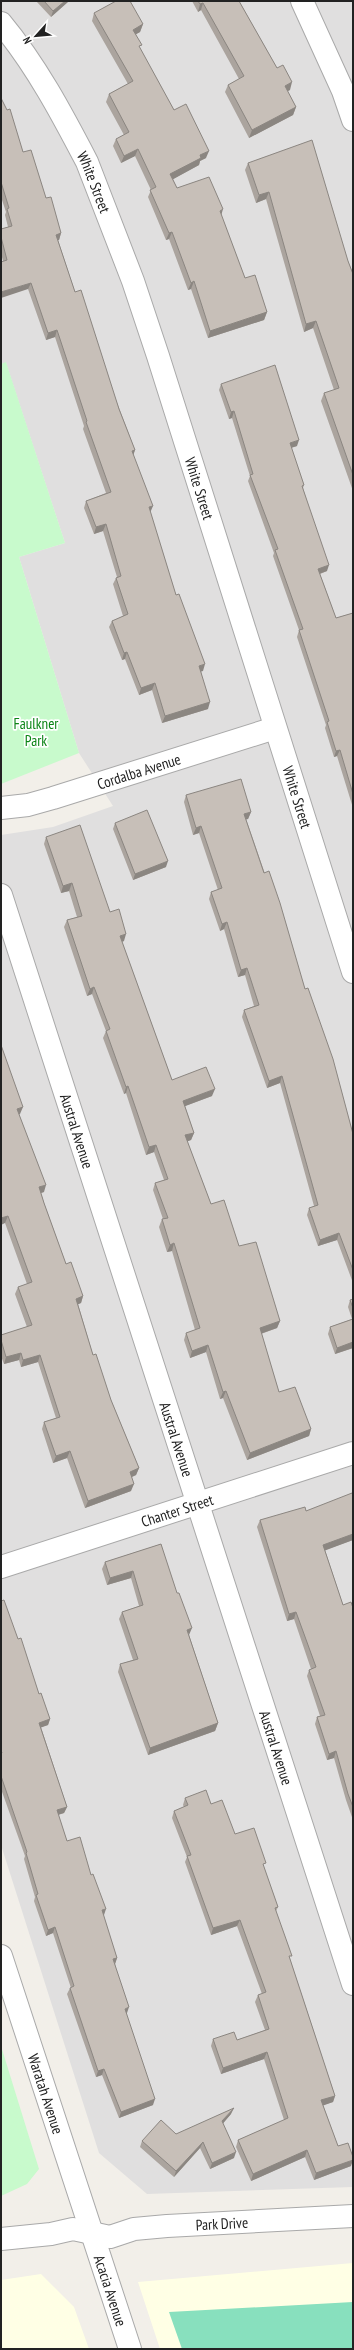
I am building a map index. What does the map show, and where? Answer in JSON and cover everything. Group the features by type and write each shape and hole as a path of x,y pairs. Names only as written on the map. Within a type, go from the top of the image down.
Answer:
{"street":[{"path":"302,1 343,91 353,120"},
{"name":"White Street","path":"1,23 31,63 68,127 87,162 104,207 158,356 353,972"},
{"name":"Cordalba Avenue","path":"1,808 28,805 53,798 275,728"},
{"name":"Austral Avenue","path":"1,895 353,1984"},
{"name":"Chanter Street","path":"1,1567 353,1453"},
{"name":"Waratah Avenue","path":"1,1956 92,2233"},
{"name":"Park Drive","path":"1,2239 58,2234 73,2229 110,2237 134,2229 167,2226 353,2216"},
{"name":"Acacia Avenue","path":"92,2233 130,2349"}],"shaded area":[{"path":"1,1 353,1 353,2187 147,2194 99,2153 1,1845 1,835 53,827 113,806 79,753 19,557 65,543 6,363 1,364"},
{"path":"353,2263 353,2349 160,2349 138,2282"},
{"path":"41,2274 74,2307 89,2349 1,2349 1,2280"}],"green space":[{"name":"Faulkner Park","path":"6,362 65,543 19,557 79,753 1,784 1,364"},
{"path":"1,2046 39,2169 27,2184 1,2196"},
{"path":"353,2302 353,2349 182,2349 169,2312"}],"building":[{"path":"44,1 65,1 53,11"},
{"path":"116,1 130,1 143,24 133,30 142,45 139,46 174,110 186,104 209,151 200,155 201,158 170,174 177,188 209,177 223,209 220,211 245,278 255,275 267,312 210,331 194,281 191,283 172,232 169,233 150,190 156,187 138,149 124,156 116,139 129,132 109,94 133,81 94,13"},
{"path":"198,1 239,1 277,68 283,65 292,82 285,86 296,107 252,130 228,85 244,76 203,3 200,4"},
{"path":"1,98 7,110 10,109 23,152 31,150 46,198 51,197 61,233 56,235 75,292 81,290 119,409 135,450 132,451 153,506 149,507 176,595 179,594 205,664 199,666 210,702 165,716 155,683 141,688 127,652 124,653 112,621 128,614 116,578 121,576 106,524 96,527 86,501 111,492 86,422 87,421 57,330 48,333 31,283 1,292 1,262 7,260 1,237 1,229 12,226 7,209 9,208 1,182"},
{"path":"312,140 353,274 353,475 324,393 339,388 316,321 306,324 269,192 259,195 248,163"},
{"path":"275,365 299,440 290,443 304,485 302,486 329,565 318,569 336,618 353,613 353,794 340,750 336,751 327,722 329,721 299,630 303,629 275,550 278,549 250,475 253,474 234,411 231,412 221,384"},
{"path":"241,779 251,812 244,814 264,873 269,871 280,903 305,989 308,988 333,1059 353,1134 353,1270 339,1233 320,1240 309,1208 318,1205 282,1076 269,1081 244,1010 259,1005 247,968 241,970 227,922 222,924 211,892 222,888 201,826 196,828 186,795"},
{"path":"147,810 168,861 135,874 115,823"},
{"path":"80,825 110,912 119,909 126,934 120,936 172,1080 206,1067 215,1089 183,1101 194,1133 185,1135 211,1204 224,1200 239,1246 256,1242 280,1321 260,1328 279,1392 295,1387 311,1429 250,1453 226,1391 223,1392 208,1345 192,1351 186,1333 200,1328 174,1243 170,1245 162,1219 168,1218 155,1183 168,1179 156,1145 149,1147 128,1086 126,1087 106,1031 110,1029 94,987 90,989 67,920 82,916 72,883 63,886 46,837"},
{"path":"1,1045 23,1107 17,1109 46,1185 39,1187 44,1203 66,1264 71,1262 83,1296 76,1299 93,1355 96,1354 111,1400 139,1468 130,1472 134,1484 88,1501 70,1451 56,1456 44,1422 60,1417 40,1355 23,1360 21,1353 6,1357 1,1340 1,1335 32,1325 18,1287 32,1282 8,1216 1,1218"},
{"path":"353,1299 353,1308 350,1300"},
{"path":"353,1319 353,1342 337,1348 330,1327"},
{"path":"352,1493 353,1534 323,1545 343,1605 351,1602 353,1608 353,1807 336,1751 329,1754 317,1717 325,1715 309,1670 316,1667 296,1612 289,1614 260,1520 305,1507 306,1511"},
{"path":"161,1544 177,1593 179,1593 192,1628 187,1630 218,1723 150,1748 120,1664 138,1659 122,1612 143,1605 133,1571 110,1578 105,1562"},
{"path":"4,1600 18,1639 21,1638 39,1694 41,1693 50,1719 39,1723 67,1807 57,1810 67,1841 80,1837 91,1875 93,1874 106,1909 102,1910 117,1958 113,1959 129,2007 125,2009 155,2099 121,2112 104,2069 98,2071 70,1988 74,1986 55,1927 48,1930 36,1895 38,1894 26,1853 27,1852 1,1776 1,1601"},
{"path":"206,1790 211,1804 222,1800 235,1834 254,1828 266,1863 263,1864 278,1907 275,1908 292,1956 289,1956 335,2096 321,2100 338,2146 348,2143 353,2157 353,2160 316,2173 307,2150 253,2174 238,2140 288,2118 267,2052 223,2068 213,2039 234,2032 237,2040 269,2029 258,1995 266,1992 240,1920 213,1928 187,1856 191,1855 174,1811 188,1805 185,1798"},
{"path":"234,2108 222,2121 236,2152 212,2163 203,2142 176,2171 142,2141 161,2120 176,2134"}]}
